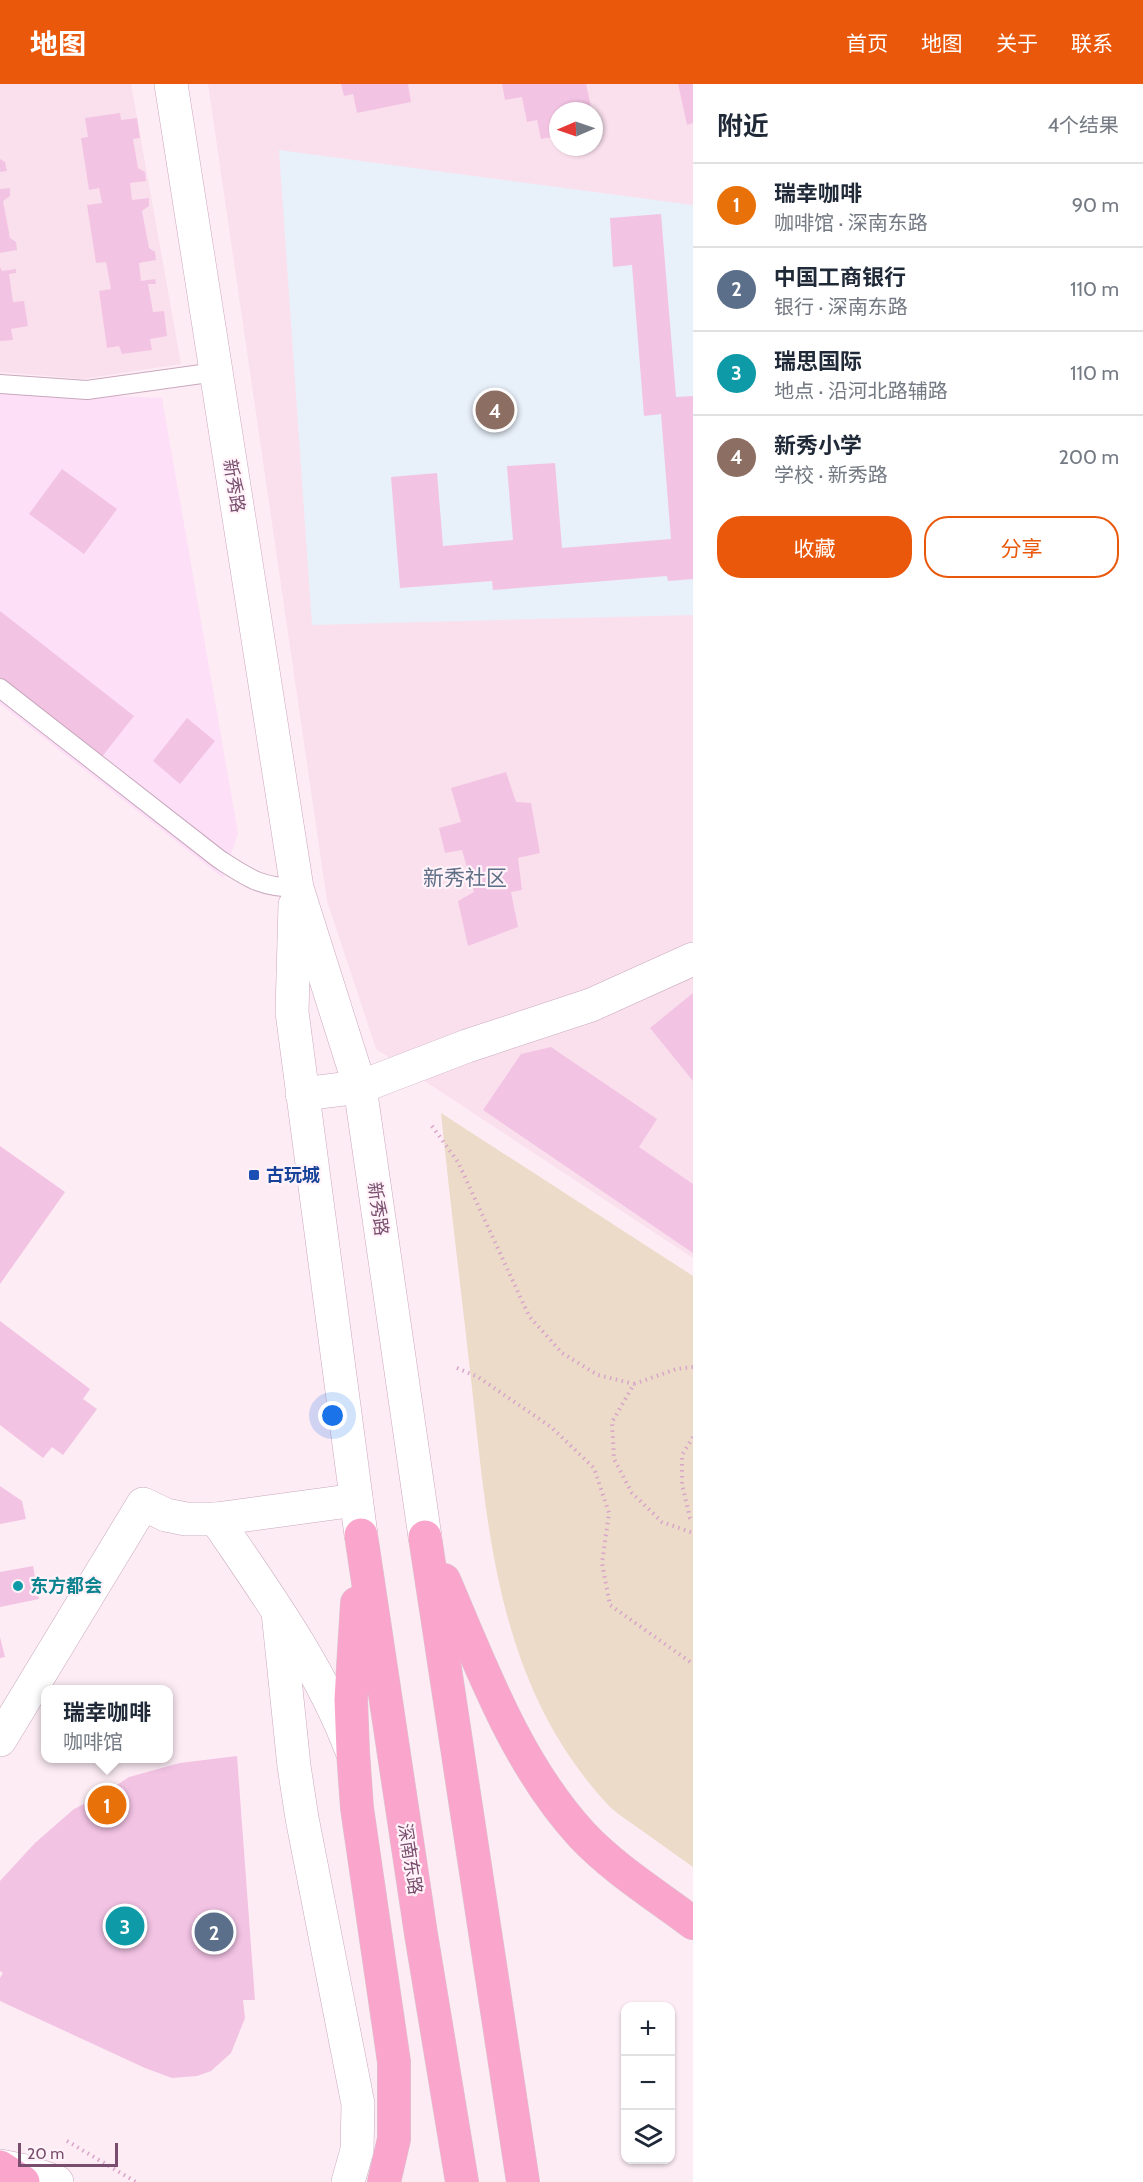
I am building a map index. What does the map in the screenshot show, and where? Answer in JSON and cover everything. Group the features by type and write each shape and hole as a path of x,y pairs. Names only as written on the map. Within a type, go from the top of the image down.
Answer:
{"main road":[{"name":"新秀路","path":"171,84 297,888 360,1087 425,1537"},
{"name":"新秀路","path":"297,888 293,929 292,1012 361,1535"},
{"path":"302,1094 360,1087 466,1046 591,1005 693,959"},
{"path":"0,1740 143,1504 166,1515 186,1519 216,1519 356,1500"},
{"path":"216,1519 318,1674 352,1752"},
{"path":"361,1535 351,1699 352,1752 357,1808 394,2062 394,2139 384,2182"},
{"name":"深南东路","path":"361,1535 421,1934 462,2182"},
{"path":"425,1537 499,1708 541,1782 561,1810 610,1861 693,1923"},
{"path":"425,1537 524,2182"},
{"path":"278,1612 294,1766 302,1818 358,2104 357,2150 348,2182"},
{"path":"0,2166 23,2182"},
{"path":"0,2166 25,2171 57,2182"}],"lane":[{"path":"0,384 87,390 216,372"},
{"path":"0,687 219,859 249,879 272,887 297,888"}],"path":[{"path":"432,1126 458,1162 529,1316 562,1353 598,1375 634,1383 676,1369 693,1367"},
{"path":"457,1368 478,1377 551,1426 594,1468 609,1513 602,1563 610,1605 693,1664"},
{"path":"634,1383 612,1422 614,1459 632,1493 662,1522 693,1533"},
{"path":"693,1437 682,1455 682,1484 690,1518 693,1521"},
{"path":"67,2141 136,2182"}],"shaded area":[{"path":"0,84 131,84 181,364 83,379 0,372"},
{"path":"208,84 693,84 693,1258 376,1049 327,901"},
{"path":"279,150 693,205 693,615 312,625"},
{"path":"0,391 162,398 238,833 223,878 0,704"},
{"path":"441,1113 693,1276 693,1867 609,1806 572,1759 543,1710 521,1659 504,1605 484,1493"}],"building":[{"path":"341,84 408,84 411,102 357,113 353,94 344,96"},
{"path":"502,84 586,84 590,102 549,102 549,138 541,139 537,120 527,122 522,97 505,100"},
{"path":"678,84 693,84 693,123 687,125"},
{"path":"120,113 121,120 137,118 140,138 133,139 138,168 145,172 146,181 130,183 132,200 149,198 149,206 142,211 149,248 155,252 156,260 139,263 141,281 155,279 156,284 148,284 153,312 164,311 167,336 150,339 152,350 122,354 119,346 107,348 99,291 111,289 106,262 96,263 87,205 102,203 99,188 89,190 81,138 88,137 85,118"},
{"path":"0,159 5,162 7,171 0,172"},
{"path":"10,188 10,196 3,201 10,238 16,242 17,250 0,253 0,189"},
{"path":"661,214 676,397 693,396 693,579 668,581 667,576 493,590 492,581 400,588 391,477 437,473 443,546 513,540 507,466 555,463 562,548 671,539 661,414 644,416 632,265 613,267 610,218"},
{"path":"0,267 2,271 16,269 16,273 9,274 13,302 24,301 28,326 11,329 13,340 0,341"},
{"path":"62,469 117,509 84,554 29,514"},
{"path":"0,611 134,716 97,763 0,687"},
{"path":"187,718 215,741 180,784 153,761"},
{"path":"506,772 516,802 531,803 540,853 518,858 522,890 511,892 518,927 468,946 458,901 474,892 462,850 445,853 439,828 461,822 451,788"},
{"path":"693,993 693,1081 650,1028"},
{"path":"551,1047 657,1119 639,1147 693,1184 693,1253 483,1110 521,1054"},
{"path":"0,1146 65,1192 0,1284"},
{"path":"0,1321 90,1389 83,1399 97,1409 63,1455 52,1447 43,1458 0,1425"},
{"path":"0,1486 22,1501 26,1519 0,1524"},
{"name":"东方都会","path":"33,1566 39,1599 0,1607 0,1572"},
{"name":"东方都会","path":"0,1637 5,1657 0,1658"},
{"path":"237,1756 255,2000 243,2000 245,2018 231,2053 211,2071 197,2076 172,2078 145,2068 0,2001 0,1978 3,1973 0,1971 0,1881 35,1843 74,1809 102,1795 129,1777 180,1763"}],"place":[{"name":"新秀小学","path":"495,410"},
{"name":"古玩城","path":"254,1175"},
{"name":"东方都会","path":"18,1586"},
{"name":"瑞幸咖啡","path":"107,1805"},
{"name":"瑞思国际","path":"125,1926"},
{"name":"中国工商银行","path":"214,1932"}],"district":[{"name":"新秀社区","path":"465,877"}]}
